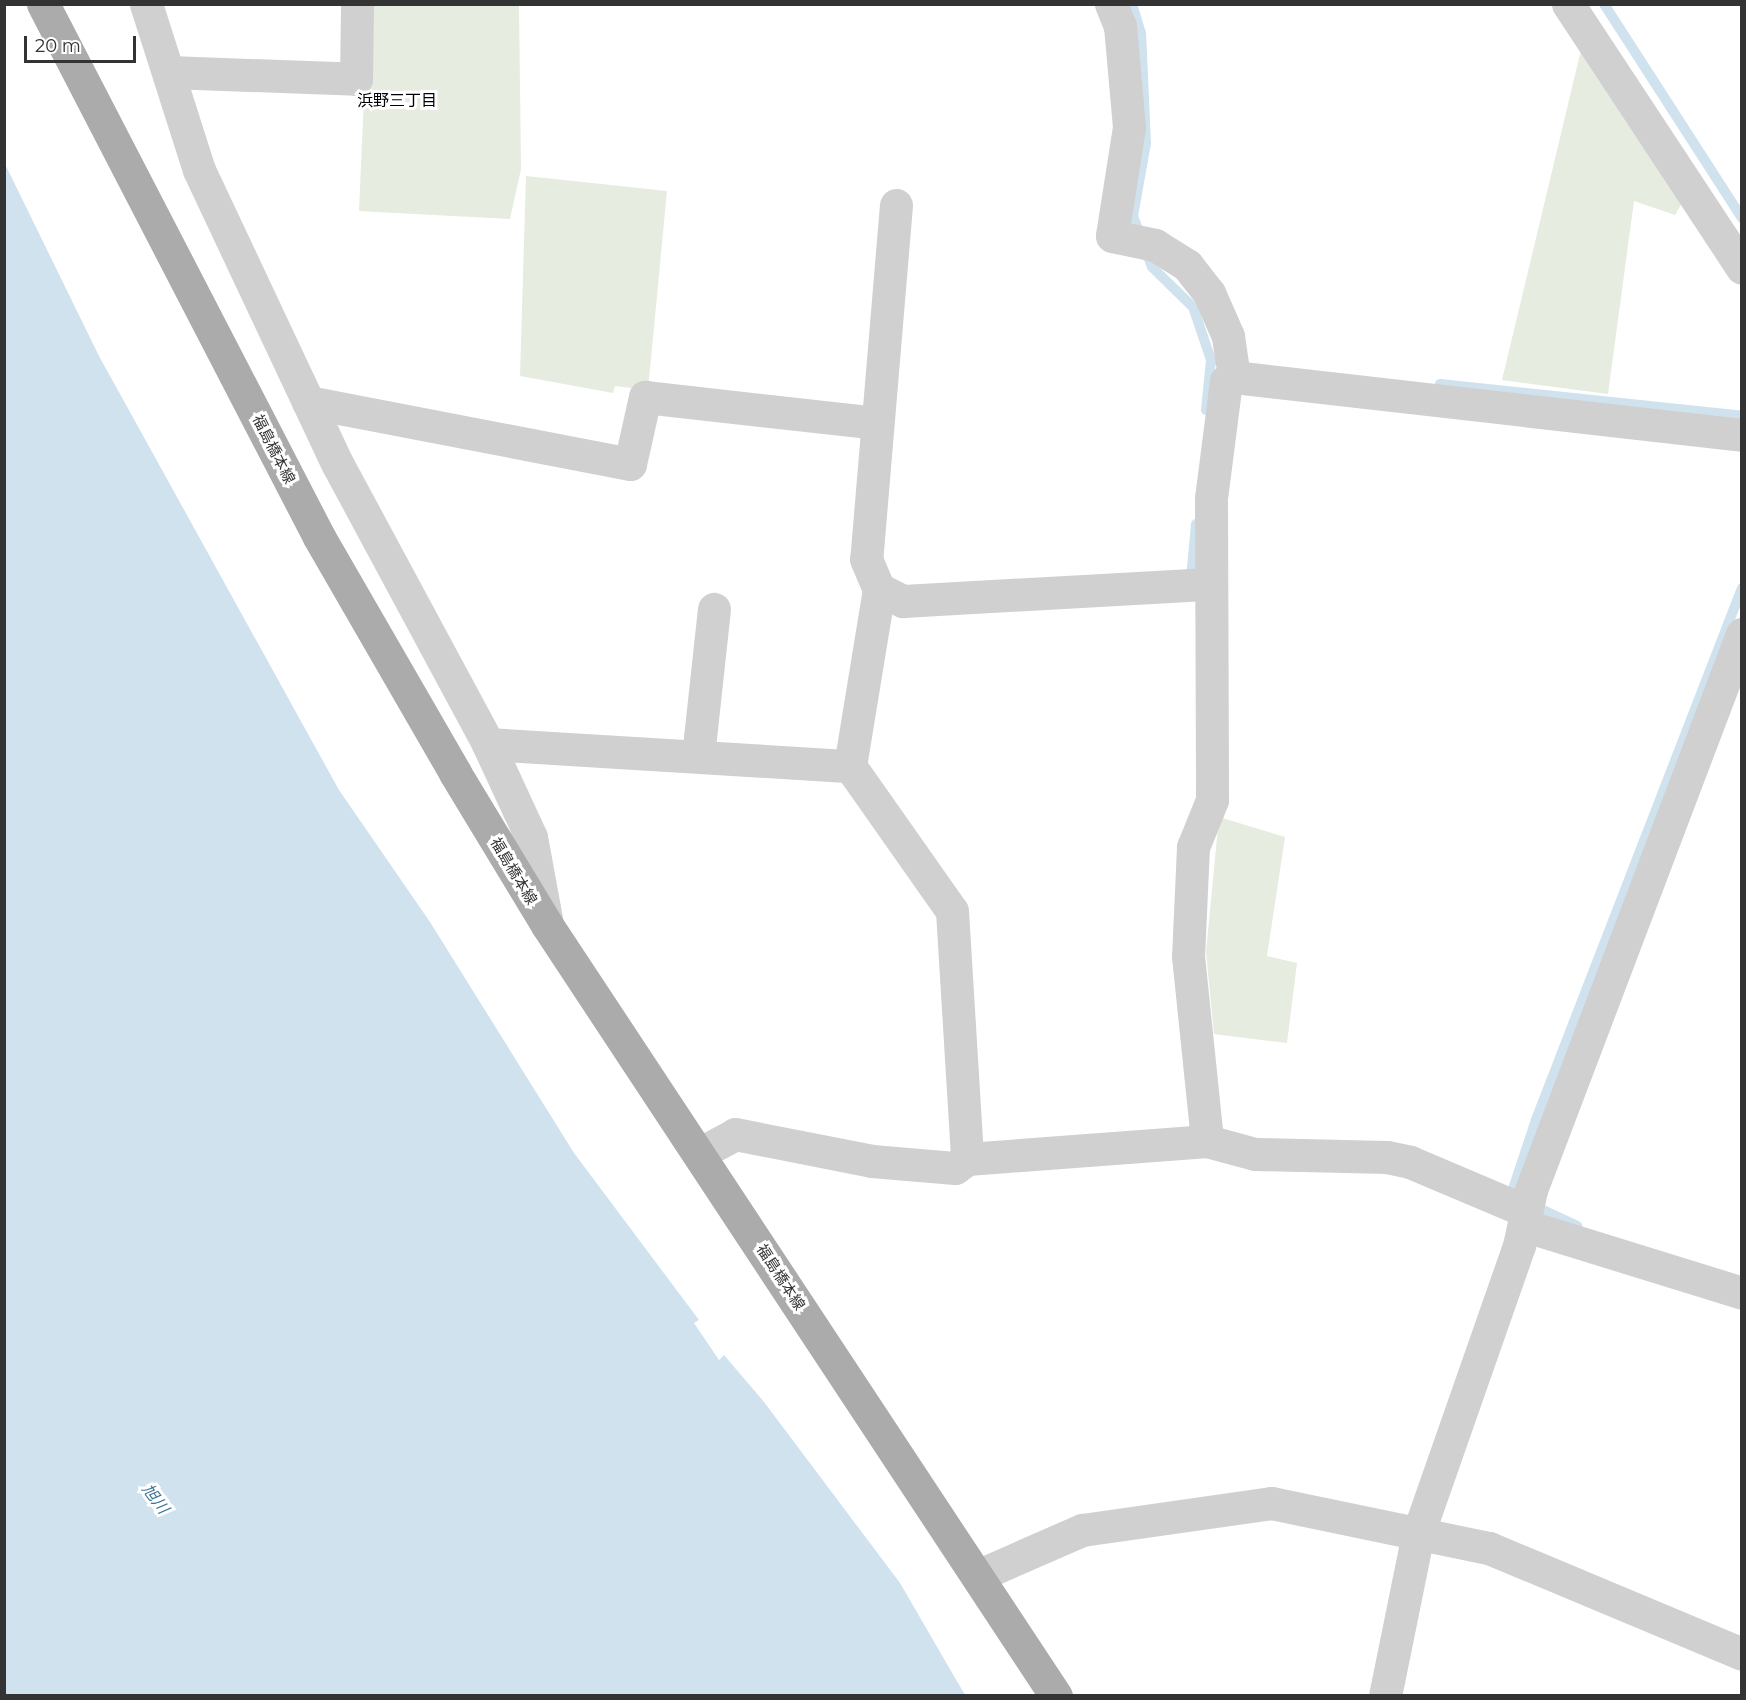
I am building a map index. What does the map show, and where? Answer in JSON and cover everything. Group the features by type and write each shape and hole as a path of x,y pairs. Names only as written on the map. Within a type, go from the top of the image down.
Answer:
{"main road":[{"name":"福島橋本線","path":"43,4 319,537 547,925 700,1153 1056,1695"}],"street":[{"path":"146,4 200,170 308,402 488,744 531,837 547,925"},
{"path":"169,72 356,79 357,4"},
{"path":"1111,4 1120,26 1129,127 1112,236 1144,243 1187,265 1209,293 1228,336 1232,369 1226,381 1203,585 1212,800 1193,848 1188,956 1207,1141"},
{"path":"1568,4 1742,268"},
{"path":"896,205 866,560 879,589 850,766 952,911 967,1159"},
{"path":"1232,369 1742,435"},
{"path":"308,402 630,464 645,397 877,423"},
{"path":"879,589 903,601 1203,585"},
{"path":"698,756 714,609"},
{"path":"1385,1695 1418,1534 1526,1218 1742,634"},
{"path":"488,744 850,766"},
{"path":"700,1153 735,1134 914,1167 955,1168 967,1159 1207,1141 1255,1154 1387,1157 1410,1162 1526,1218 1742,1293"},
{"path":"977,1575 1082,1530 1271,1503 1489,1548 1742,1654"}],"shaded area":[{"path":"368,5 519,5 521,169 510,219 359,211"},
{"path":"1582,46 1683,201 1675,215 1634,201 1608,394 1502,380"},
{"path":"526,176 667,191 648,390 615,386 613,393 520,376"},
{"path":"1219,817 1285,837 1267,956 1297,963 1287,1043 1214,1034 1206,952"}],"water":[{"name":"旭川","path":"5,164 99,356 339,790 430,922 574,1153 699,1320 694,1323 719,1360 724,1355 764,1402 900,1583 965,1695 5,1695"}],"waterway":[{"path":"1132,4 1141,33 1146,143 1133,216 1152,267 1193,307 1211,360 1216,360"},
{"path":"1604,4 1742,218"},
{"path":"1206,410 1211,360"},
{"path":"1440,384 1742,416"},
{"path":"1196,524 1192,568 1197,582"},
{"path":"1516,1197 1511,1195 1537,1117 1742,588"},
{"path":"1543,1210 1578,1226"}],"district":[{"name":"浜野三丁目","path":"397,101"}]}
